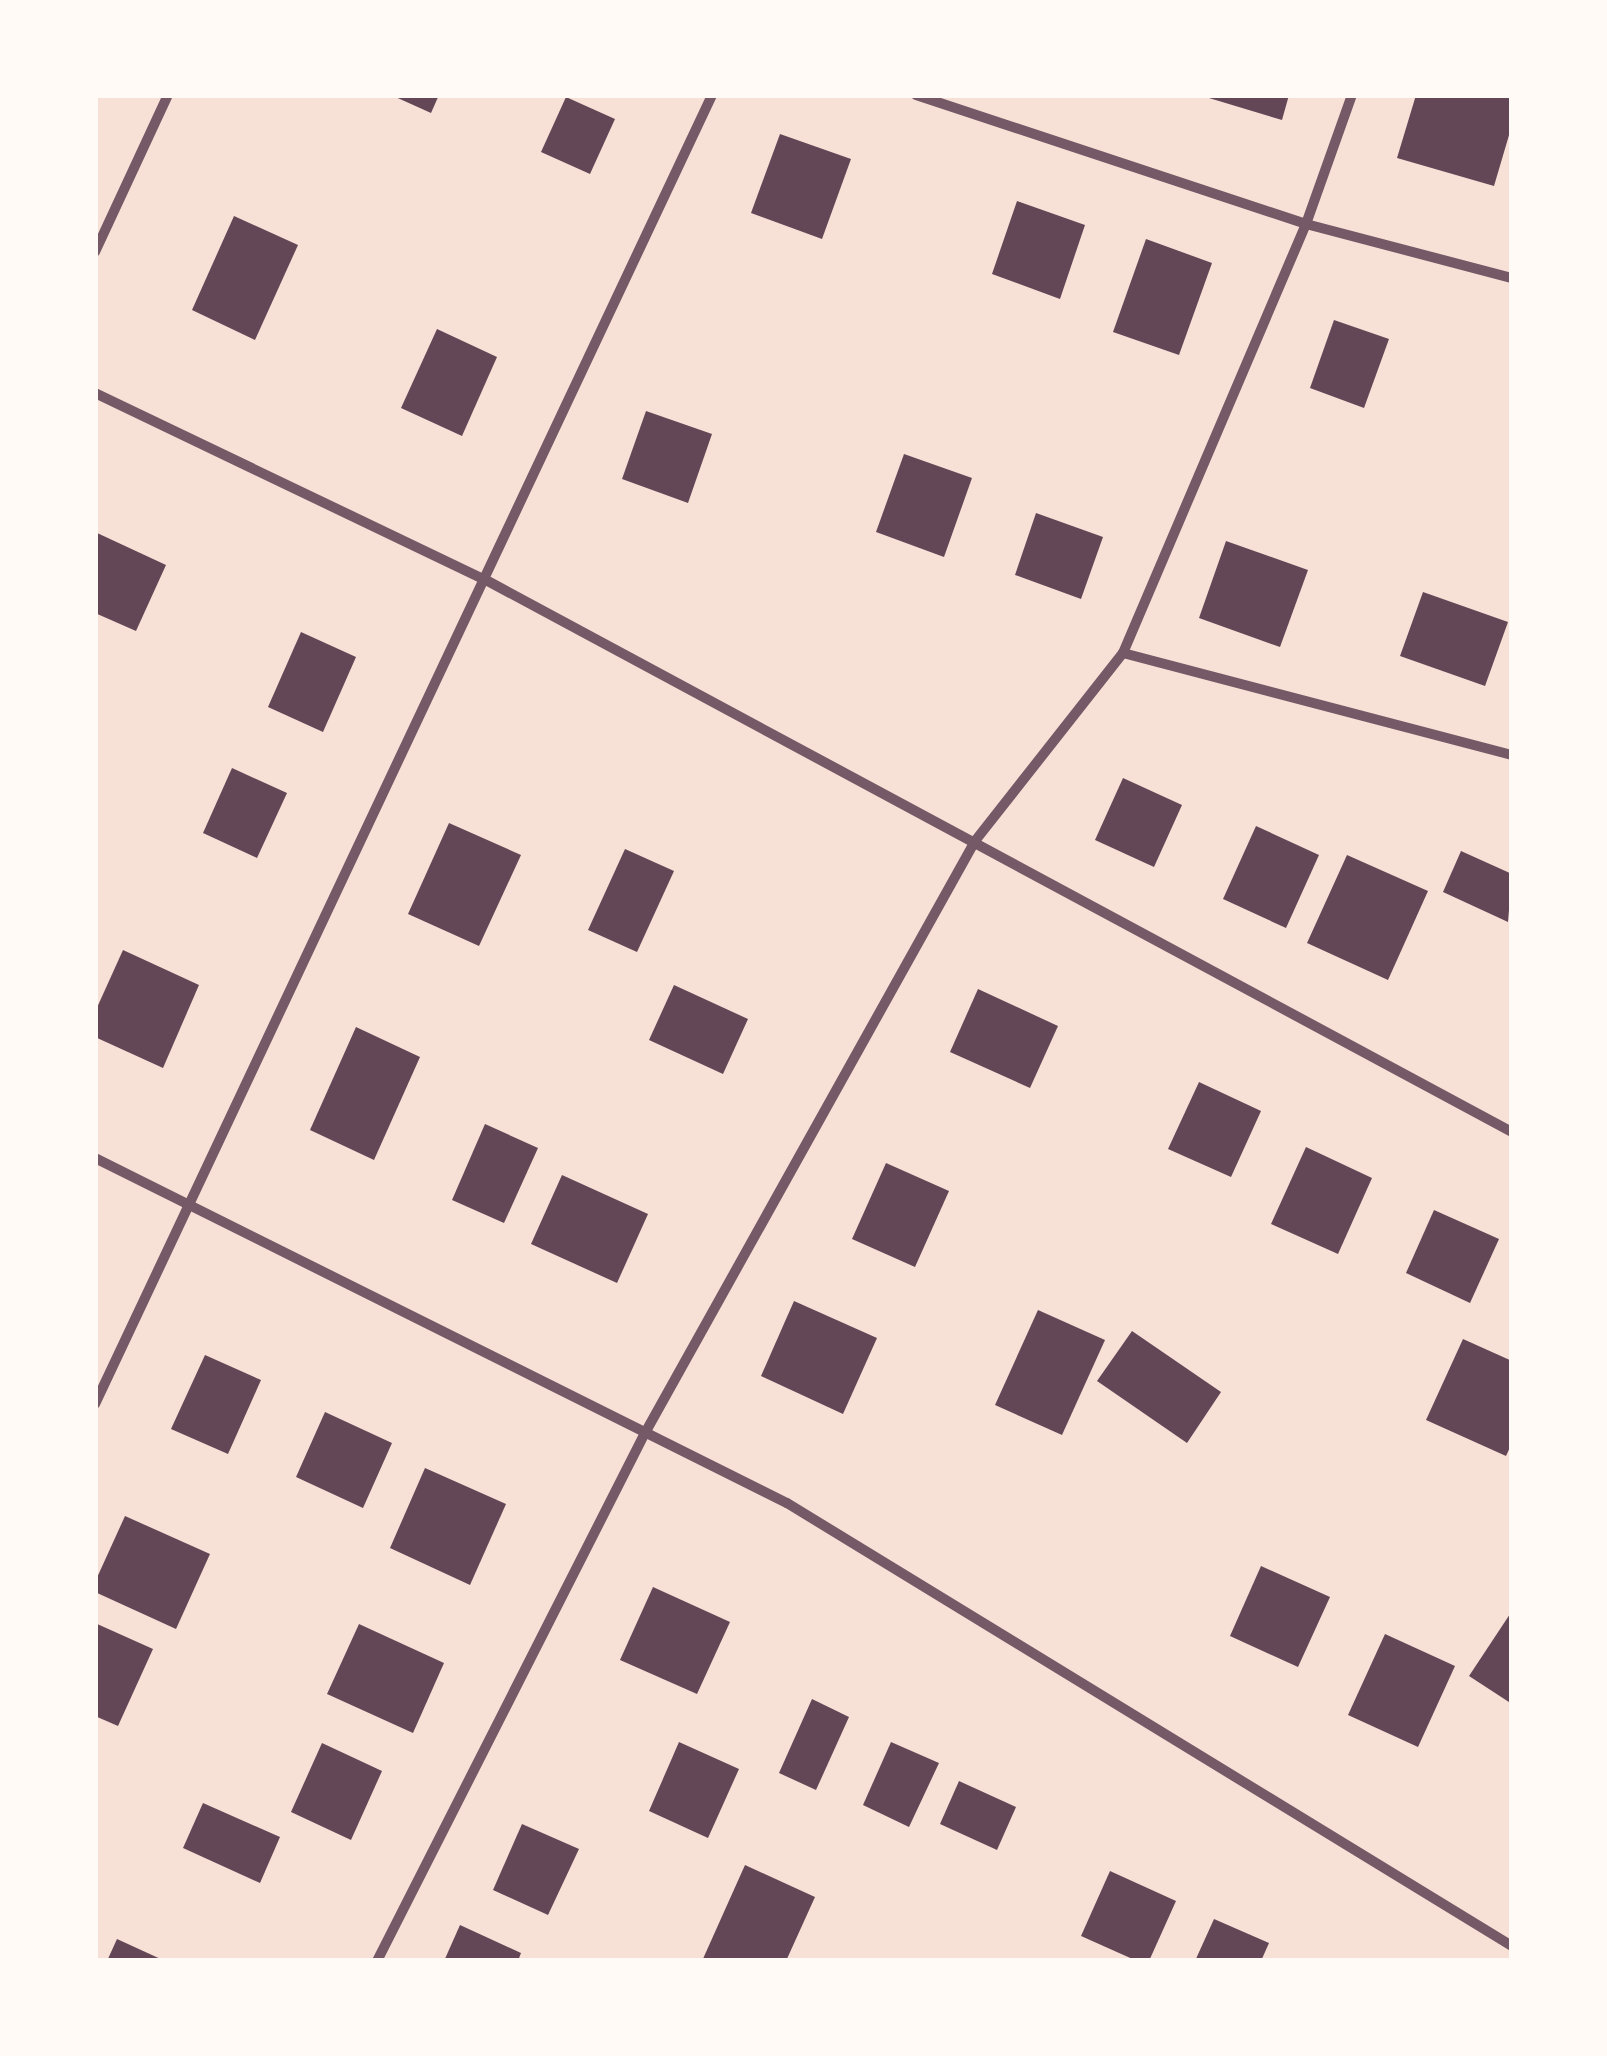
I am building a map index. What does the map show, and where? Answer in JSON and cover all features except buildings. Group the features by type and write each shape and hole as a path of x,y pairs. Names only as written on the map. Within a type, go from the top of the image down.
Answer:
{"street":[{"path":"95,252 168,95"},
{"path":"95,1404 712,95"},
{"path":"916,95 1306,224 1512,278"},
{"path":"377,1961 645,1433 975,841 1123,653 1306,224 1352,95"},
{"path":"95,393 484,579 1512,1132"},
{"path":"1123,653 1512,755"},
{"path":"95,1158 787,1503 1512,1946"}]}
